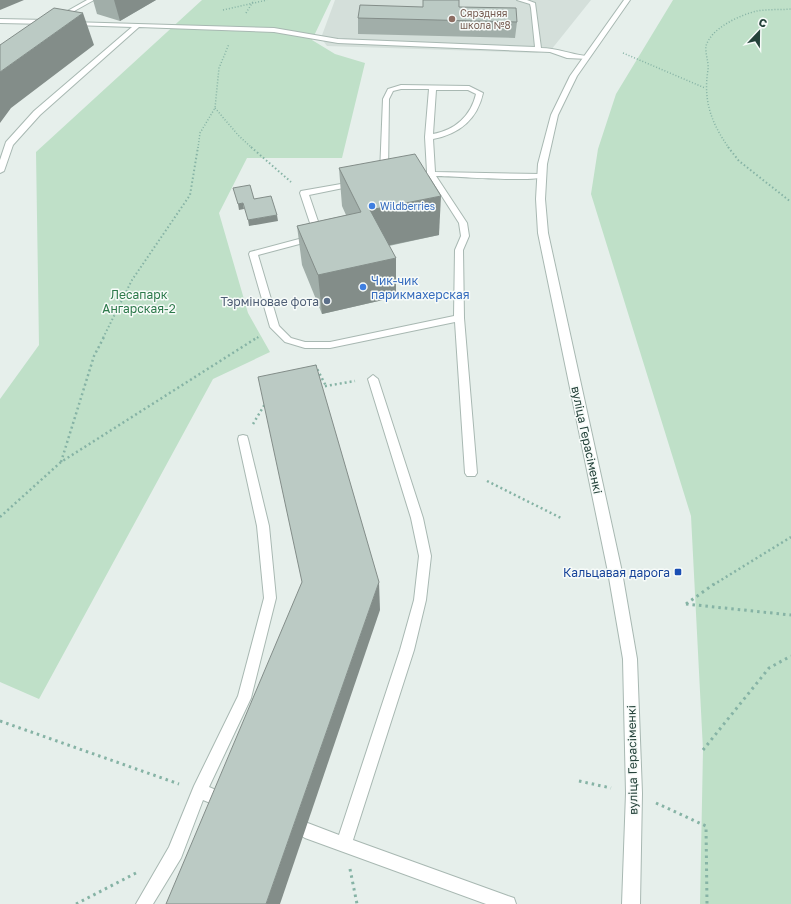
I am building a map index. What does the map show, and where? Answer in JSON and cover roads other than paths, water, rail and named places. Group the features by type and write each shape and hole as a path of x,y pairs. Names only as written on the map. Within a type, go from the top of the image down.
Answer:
{"street":[{"name":"вуліца Герасіменкі","path":"627,0 586,58 561,98 548,133 540,176 540,208 543,233 615,572 630,659 634,793 631,904"}],"lane":[{"path":"49,22 91,0"},
{"path":"520,0 532,3 534,8 538,50"},
{"path":"0,21 274,30 305,34 338,41 551,50 567,56 586,58"},
{"path":"0,171 9,144 37,113 137,26"},
{"path":"384,178 386,99 390,90 401,87 469,88 480,93 479,98 464,124 457,130 429,136"},
{"path":"433,88 429,136 431,174 463,223 465,236 459,250 459,318 471,473"},
{"path":"407,176 461,173 512,178 540,176"},
{"path":"362,182 304,193 319,236 253,254 275,327 288,340 305,345 330,345 459,318"},
{"path":"344,844 406,650 420,600 425,556 417,518 373,378"},
{"path":"144,904 175,852 199,791 244,698 270,598 263,526 242,439"},
{"path":"199,791 230,802"},
{"path":"305,830 508,904"}],"place":[{"name":"Сярэдняя школа №8","path":"452,19"},
{"name":"Wildberries","path":"372,206"},
{"name":"Чик-чик парикмахерская","path":"363,287"},
{"name":"Тэрміновае фота","path":"327,301"},
{"name":"Кальцавая дарога","path":"678,572"}],"park label":[{"name":"Лесапарк Ангарская-2","path":"139,301"}]}
